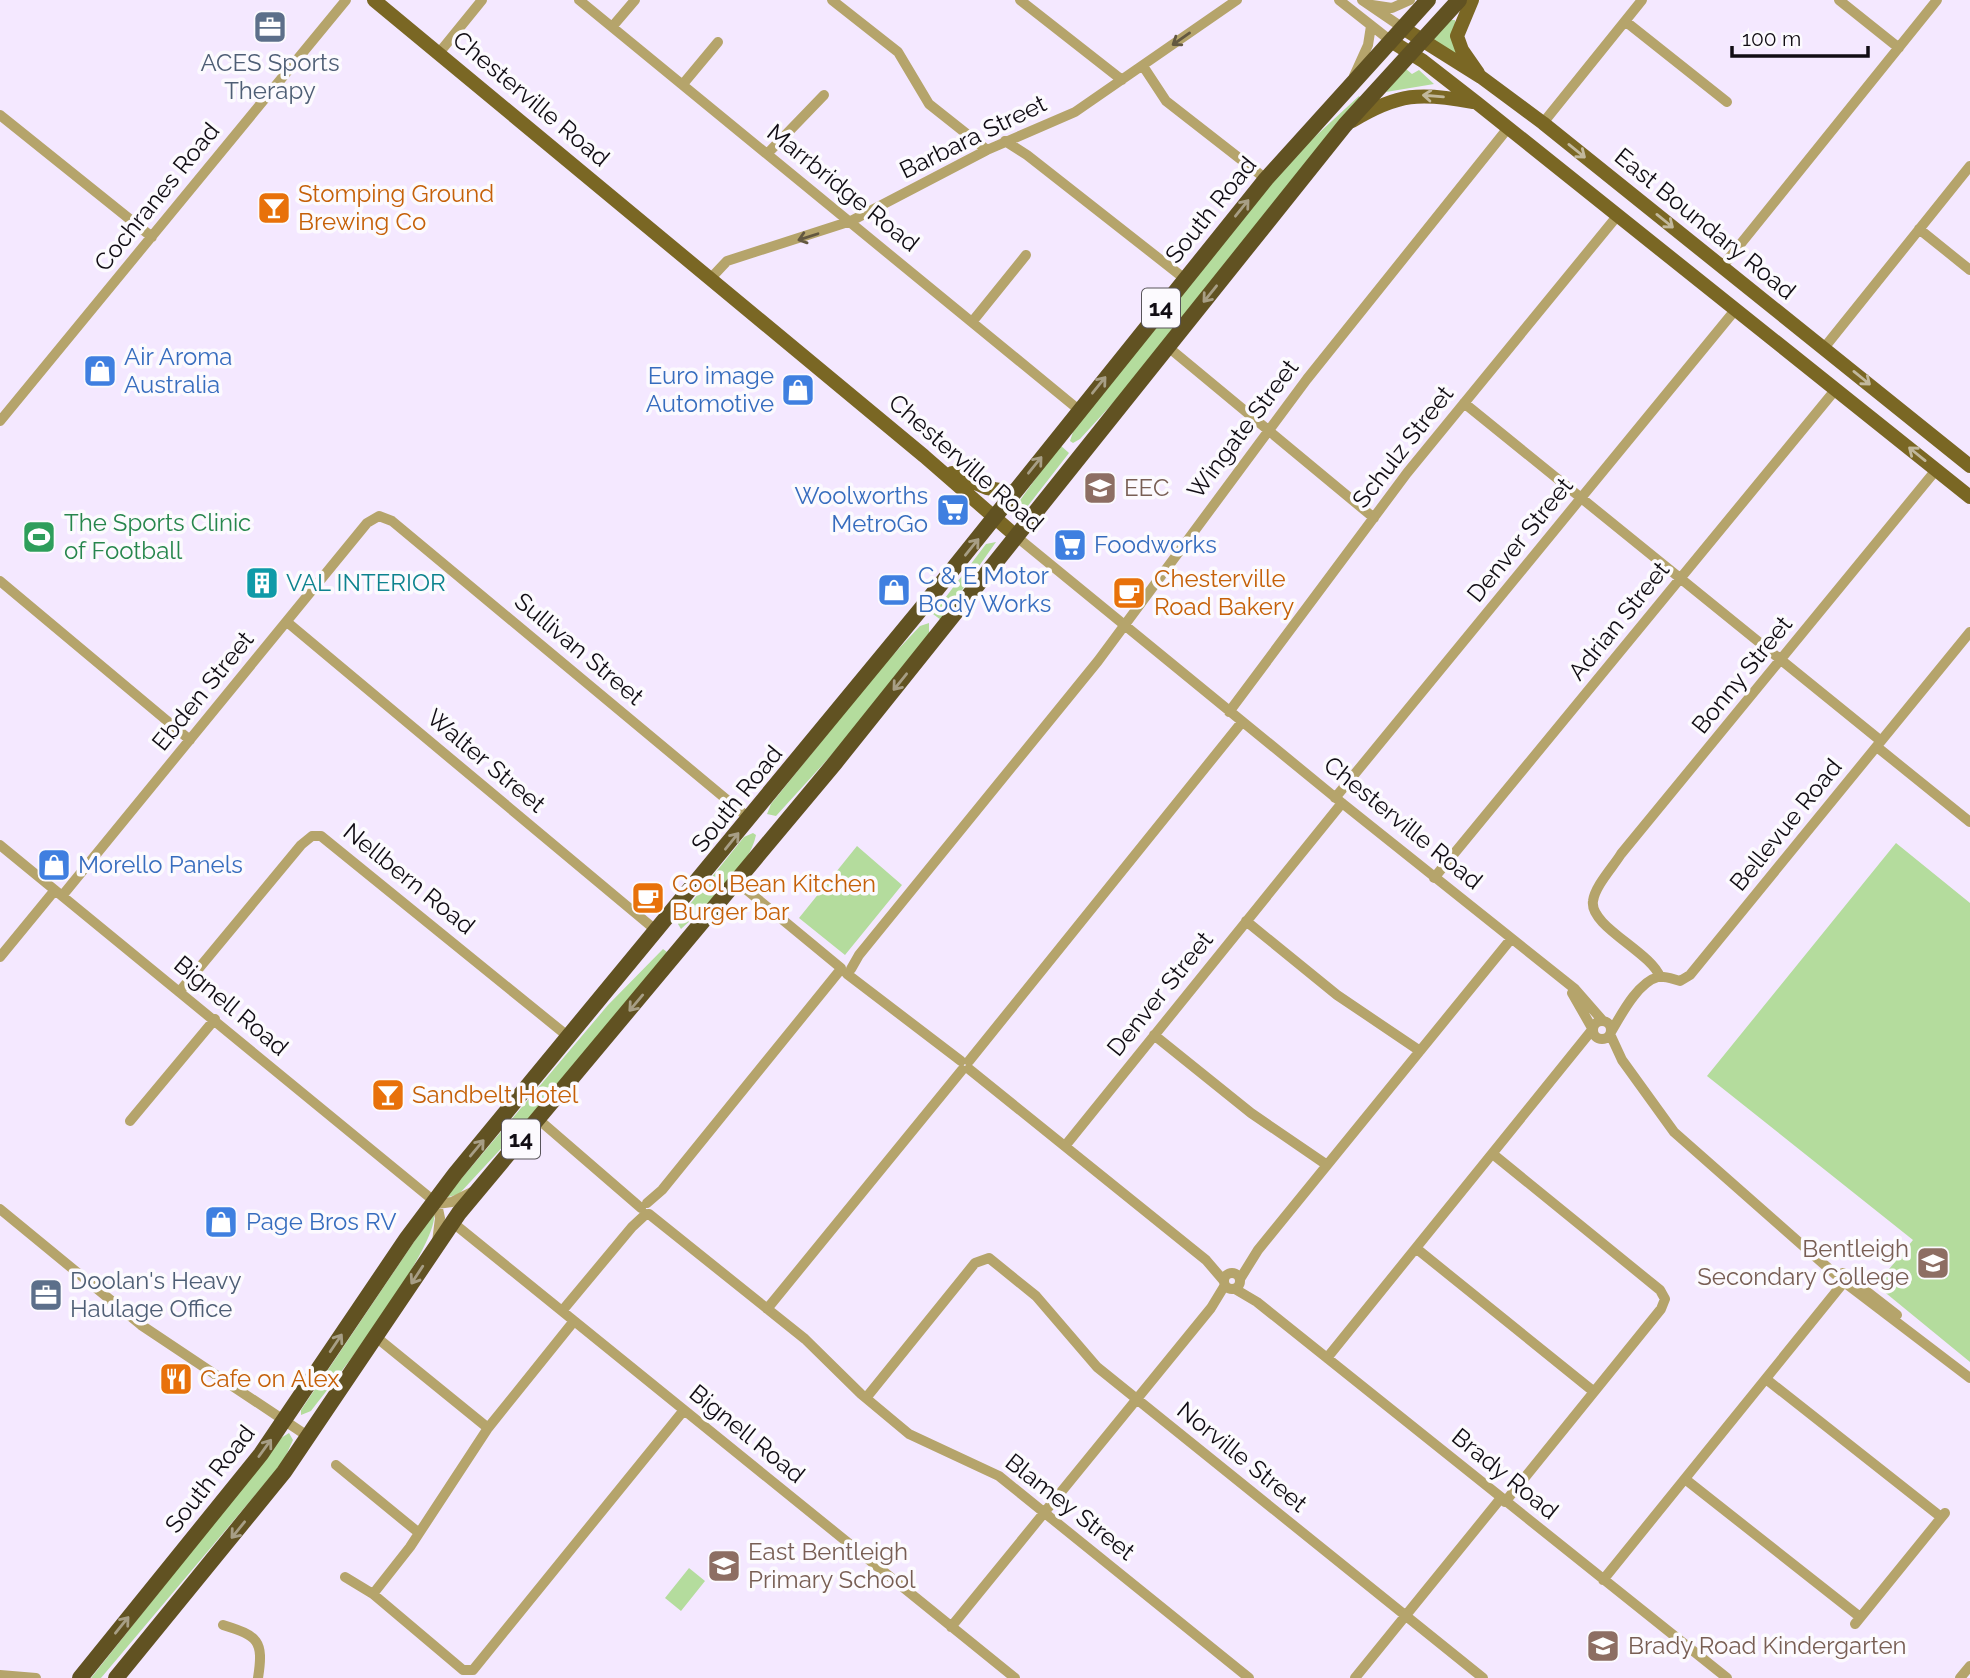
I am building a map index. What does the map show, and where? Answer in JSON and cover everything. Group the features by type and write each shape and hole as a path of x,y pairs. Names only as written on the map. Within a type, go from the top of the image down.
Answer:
{"highway":[{"name":"South Road","path":"79,1678 255,1462 436,1203 920,610 1265,179 1428,0"},
{"name":"14","path":"116,1678 256,1507 309,1437 452,1222 774,838 1345,125 1459,0"},
{"path":"1057,438 1080,457"},
{"path":"920,610 943,629"},
{"path":"750,819 774,838"},
{"path":"658,932 680,951"}],"main road":[{"name":"Chesterville Road","path":"374,0 938,467 1017,537"},
{"path":"1472,0 1457,36 1462,50 1481,77"},
{"name":"East Boundary Road","path":"1403,28 1481,77 1543,123 1970,466"},
{"name":"East Boundary Road","path":"1391,41 1477,103 1970,497"},
{"path":"1345,125 1377,106 1408,96 1434,95 1477,103"},
{"path":"1681,265 1696,246"},
{"path":"1886,430 1902,411"},
{"path":"938,467 987,488 1013,492"}],"street":[{"name":"Cochranes Road","path":"0,421 346,0"},
{"path":"439,53 482,0"},
{"name":"Marrbridge Road","path":"579,0 1079,410"},
{"path":"612,27 635,0"},
{"path":"832,0 898,52 929,104 987,150"},
{"path":"1020,0 1122,80"},
{"path":"1033,11 1042,0"},
{"name":"Barbara Street","path":"711,278 727,261 851,221 1005,141 1075,112 1237,0"},
{"path":"1339,0 1391,41"},
{"path":"1366,2 1392,8 1410,0"},
{"path":"1543,123 1642,0"},
{"path":"1839,0 1899,48"},
{"path":"1721,267 1937,0"},
{"path":"1366,2 1403,28"},
{"path":"1625,21 1727,102"},
{"path":"1350,85 1368,45 1371,26"},
{"path":"683,83 718,42"},
{"path":"1143,66 1166,101 1265,179"},
{"path":"768,153 824,95"},
{"path":"0,115 152,237"},
{"path":"1027,155 1022,145 1037,128"},
{"name":"Wingate Street","path":"562,1311 831,984 859,955 1124,625 1268,430 1508,128"},
{"path":"1005,141 1027,155 1185,279"},
{"path":"1824,348 1970,166"},
{"name":"Schulz Street","path":"1230,712 1374,518 1618,215"},
{"path":"1919,229 1970,270"},
{"path":"972,322 1026,255"},
{"name":"Denver Street","path":"1065,1146 1246,921 1338,801 1736,309"},
{"path":"1168,347 1374,518"},
{"name":"Adrian Street","path":"1434,878 1836,389"},
{"path":"1464,403 1782,659 1970,822"},
{"name":"Bonny Street","path":"1660,977 1652,962 1594,912 1593,899 1621,854 1936,470"},
{"name":"Ebden Street","path":"0,957 190,740 367,523 379,516"},
{"name":"Sullivan Street","path":"379,516 392,521 750,819"},
{"name":"Chesterville Road","path":"1017,537 1338,801 1564,982 1674,1132 1825,1262 1970,1378"},
{"path":"0,582 190,740"},
{"name":"Walter Street","path":"286,622 658,932"},
{"name":"Bellevue Road","path":"1660,977 1680,981 1688,978 1970,632"},
{"path":"767,1309 1242,722"},
{"name":"Nellbern Road","path":"180,991 304,841 321,835 570,1038"},
{"name":"Bignell Road","path":"0,845 436,1203"},
{"name":"Brady Road","path":"737,881 1727,1678"},
{"path":"1246,921 1337,995 1420,1051"},
{"path":"951,1627 1511,939"},
{"path":"1327,1358 1581,1047 1621,1014 1648,981 1660,977"},
{"path":"130,1121 215,1020"},
{"path":"1154,1035 1251,1113 1327,1165"},
{"name":"Blamey Street","path":"538,1119 804,1339 866,1398 909,1434 994,1472 1249,1678"},
{"path":"1355,1678 1661,1309 1663,1293 1494,1155"},
{"path":"437,1244 440,1218 436,1203 452,1202 480,1188"},
{"path":"2,1215 141,1325 309,1437"},
{"name":"Bignell Road","path":"452,1222 1015,1678"},
{"path":"1417,1249 1593,1391"},
{"name":"Norville Street","path":"866,1398 975,1264 986,1258 997,1263 1036,1296 1089,1359 1483,1678"},
{"path":"1603,1580 1846,1279"},
{"path":"373,1594 419,1533 488,1427 574,1321"},
{"path":"376,1337 488,1427"},
{"path":"1685,1479 1858,1620 1943,1515 1766,1379"},
{"path":"345,1577 373,1594 463,1670 470,1671 476,1668 684,1410"},
{"path":"336,1465 419,1533"},
{"path":"223,1625 245,1632 258,1641 261,1656 258,1678"},
{"path":"1961,1678 1970,1666"},
{"path":"0,1675 36,1678"}],"green space":[{"path":"1451,20 1455,20 1459,58 1432,39"},
{"path":"1406,69 1412,74 1419,70 1434,84 1386,92"},
{"path":"1359,96 1361,99 1123,392 1080,439 1073,443 1070,441 1074,429 1294,156"},
{"path":"1060,445 1069,453 1027,507 1018,503"},
{"path":"996,542 941,620 933,614 986,544"},
{"path":"929,623 929,634 836,750 776,816 767,814 771,804 878,671 920,626"},
{"path":"753,833 756,835 752,847 736,873 681,929 678,924 686,909 744,837"},
{"path":"1896,843 1970,903 1970,1362 1876,1285 1913,1240 1707,1076"},
{"path":"857,846 902,885 845,955 799,918"},
{"path":"663,949 667,952 665,959 560,1085 459,1194 445,1198 608,1005"},
{"path":"434,1212 432,1229 421,1252 384,1312 311,1411 301,1415 301,1410"},
{"path":"289,1433 293,1440 283,1462 101,1678 91,1678 281,1438"},
{"path":"689,1568 705,1581 681,1611 665,1598"}],"place":[{"name":"ACES Sports Therapy","path":"270,27"},
{"name":"Stomping Ground Brewing Co","path":"274,208"},
{"name":"Air Aroma Australia","path":"100,371"},
{"name":"Euro image Automotive","path":"798,390"},
{"name":"EEC","path":"1100,488"},
{"name":"Woolworths MetroGo","path":"953,510"},
{"name":"The Sports Clinic of Football","path":"39,537"},
{"name":"Foodworks","path":"1070,545"},
{"name":"VAL INTERIOR","path":"262,583"},
{"name":"C & E Motor Body Works","path":"894,590"},
{"name":"Chesterville Road Bakery","path":"1129,593"},
{"name":"Morello Panels","path":"54,865"},
{"name":"Cool Bean Kitchen Burger bar","path":"648,898"},
{"name":"Sandbelt Hotel","path":"388,1095"},
{"name":"Page Bros RV","path":"221,1222"},
{"name":"Bentleigh Secondary College","path":"1933,1263"},
{"name":"Doolan's Heavy Haulage Office","path":"46,1295"},
{"name":"Cafe on Alex","path":"176,1379"},
{"name":"East Bentleigh Primary School","path":"724,1566"},
{"name":"Brady Road Kindergarten","path":"1603,1646"}]}
